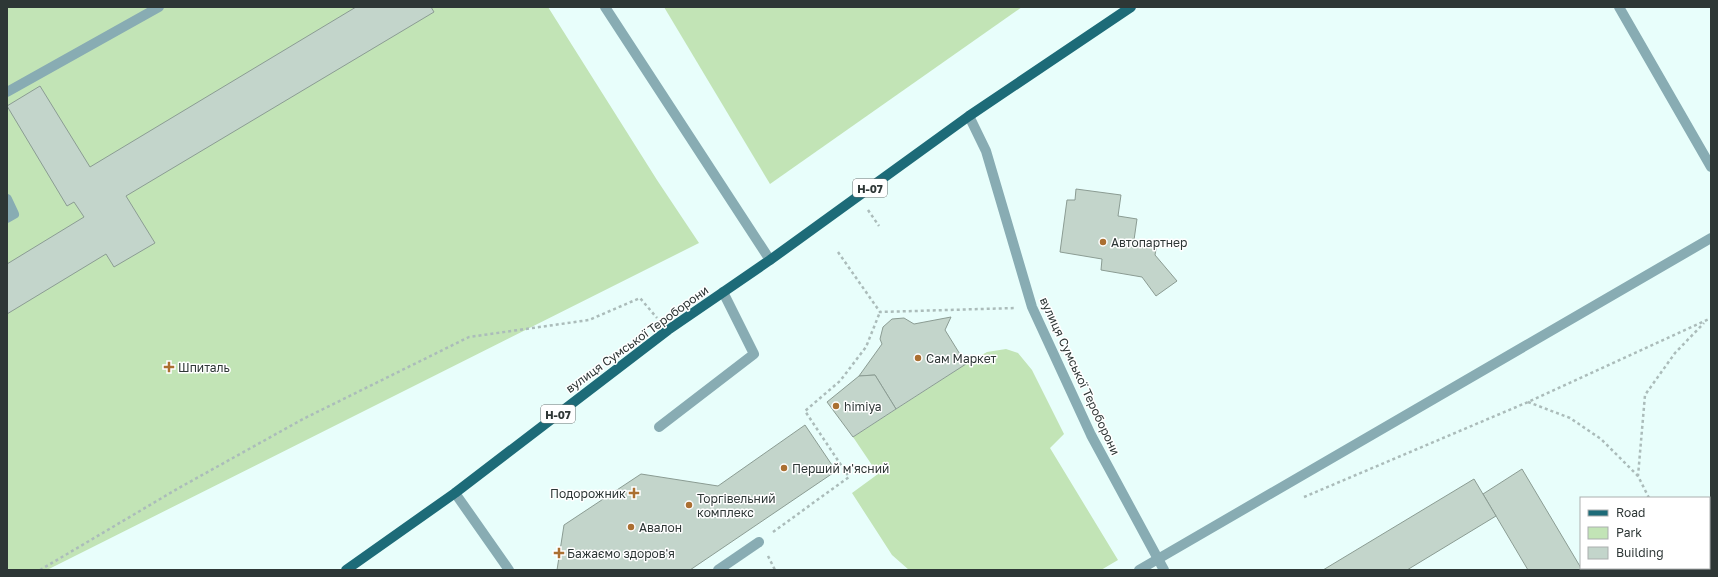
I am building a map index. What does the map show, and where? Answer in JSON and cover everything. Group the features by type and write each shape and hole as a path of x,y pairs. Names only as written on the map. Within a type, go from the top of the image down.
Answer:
{"main road":[{"name":"вулиця Сумської Тероборони","path":"346,570 455,493 668,330 770,260 969,116 1131,7"}],"street":[{"path":"7,92 159,7"},
{"path":"605,7 770,260"},
{"path":"1618,7 1711,167"},
{"name":"вулиця Сумської Тероборони","path":"969,116 986,152 1032,307 1091,434 1164,570"},
{"path":"7,199 14,214 7,218"},
{"path":"1139,570 1711,238"},
{"path":"659,427 754,354 723,292"},
{"path":"455,493 509,570"},
{"path":"718,570 760,542"}],"path":[{"path":"838,252 880,312"},
{"path":"40,570 177,489 303,419 469,337 589,320 640,298 668,330"},
{"path":"880,312 1032,307"},
{"path":"760,542 849,477 806,411 840,381 866,347 880,312"},
{"path":"1303,497 1528,402 1711,318"},
{"path":"1638,476 1645,395 1675,353 1706,321"},
{"path":"1528,402 1570,418 1601,439 1638,476 1648,497"},
{"path":"1645,569 1711,569"}],"green space":[{"name":"Шпиталь","path":"7,7 548,7 657,180 699,243 47,570 7,570"},
{"path":"664,7 1022,7 770,184"},
{"path":"1006,349 1018,353 1032,370 1064,434 1050,448 1118,560 1101,570 909,570 892,555 852,493 878,474 853,437 966,364 987,352"}],"building":[{"path":"356,7 431,7 434,12 126,196 155,243 114,267 106,254 7,314 7,264 84,217 74,202 67,206 7,106 40,86 90,167"},
{"name":"Автопартнер","path":"1076,189 1121,195 1118,216 1137,219 1134,240 1157,243 1155,255 1177,281 1156,296 1142,277 1101,270 1102,259 1060,252 1067,200 1075,200"},
{"name":"Сам Маркет","path":"951,317 945,330 966,364 896,409 875,375 859,376 882,344 880,339 883,327 892,319 904,318 914,324"},
{"path":"875,375 896,409 853,437 827,402 859,376"},
{"name":"Торгівельний комплекс","path":"805,425 836,471 690,570 557,570 564,525 641,474 718,486"},
{"path":"1522,469 1580,566 1580,569 1583,570 1528,570 1483,494"},
{"path":"1474,479 1496,516 1407,570 1323,570"}],"place":[{"name":"Автопартнер","path":"1103,242"},
{"name":"Сам Маркет","path":"918,358"},
{"name":"Шпиталь","path":"169,367"},
{"name":"himiya","path":"836,406"},
{"name":"Перший м'ясний","path":"784,468"},
{"name":"Подорожник","path":"634,493"},
{"name":"Торгівельний комплекс","path":"689,505"},
{"name":"Авалон","path":"631,527"},
{"name":"Бажаємо здоров'я","path":"559,553"}]}
